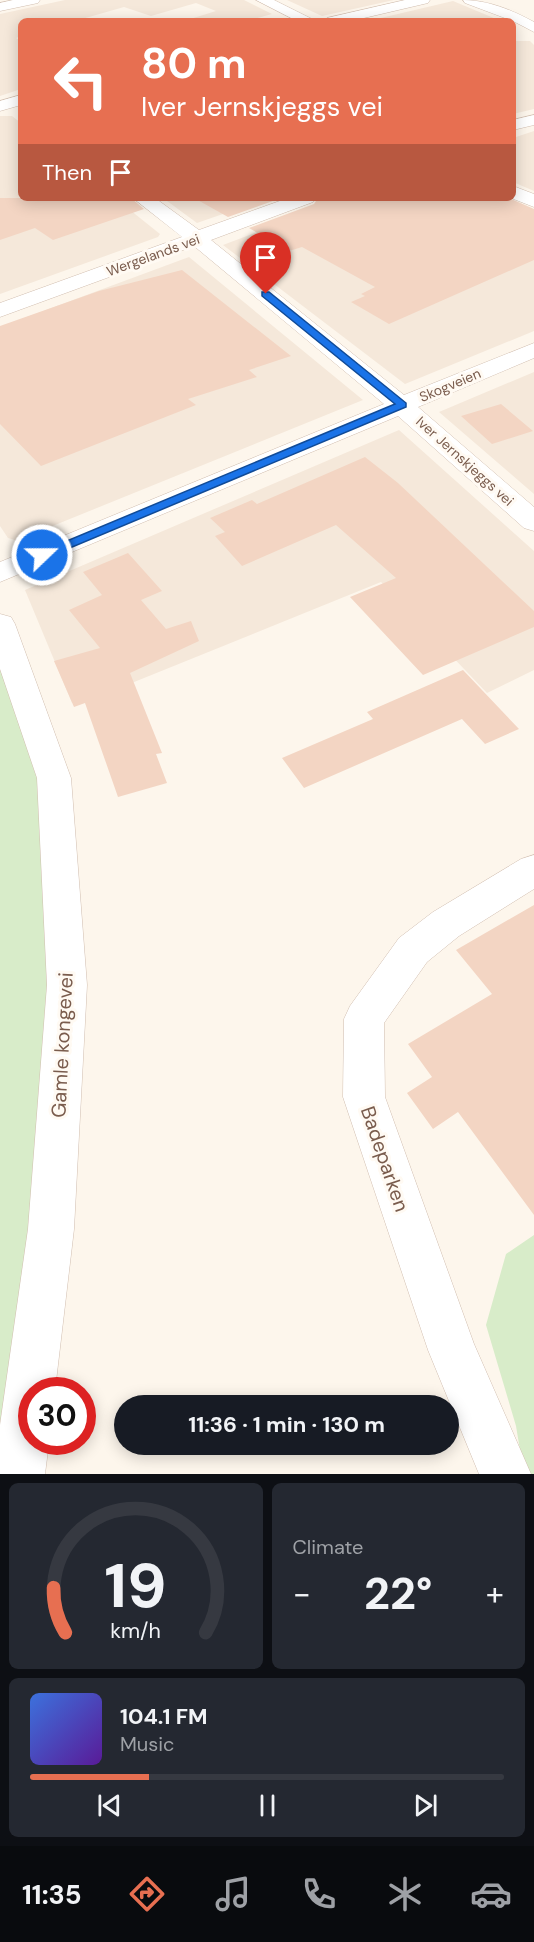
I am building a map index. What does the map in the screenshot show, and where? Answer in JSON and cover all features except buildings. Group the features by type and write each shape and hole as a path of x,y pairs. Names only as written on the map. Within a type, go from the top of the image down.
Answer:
{"street":[{"path":"0,7 33,0"},
{"path":"263,0 302,18"},
{"path":"345,18 423,0"},
{"path":"470,0 515,18"},
{"path":"516,18 534,28"},
{"path":"516,34 534,33"},
{"path":"516,124 534,120"},
{"path":"516,193 534,201"},
{"name":"Iver Jernskjeggs vei","path":"147,201 197,238 402,405 534,522"},
{"name":"Wergelands vei","path":"0,310 298,201"},
{"name":"Skogveien","path":"0,573 534,350"},
{"name":"Gamle kongevei","path":"0,624 54,778 67,985 51,1229 19,1474"},
{"name":"Badeparken","path":"505,1474 452,1350 364,1097 364,1019 413,950 446,924 534,870"}],"shaded area":[{"path":"65,0 244,0 272,14 258,18 194,18 216,11 196,3 151,16 124,7 86,18 18,18 18,37 16,38 18,39 18,90 0,96 0,14"},
{"path":"287,0 394,0 322,16"},
{"path":"453,1 494,18 381,18"},
{"path":"516,41 530,41 534,45 534,109 516,113"},
{"path":"0,116 12,116 18,121 18,201 119,201 160,234 158,237 0,294"},
{"path":"534,131 534,191 516,183 516,137"},
{"path":"167,201 260,201 197,223"},
{"path":"340,201 388,201 534,212 534,331 405,384 223,245"},
{"path":"189,257 363,400 23,538 15,540 8,538 0,526 0,327"},
{"path":"534,372 534,494 439,412"},
{"path":"399,430 534,551 534,670 487,693 381,582 102,695 72,703 25,590"}],"green space":[{"path":"0,663 54,778 67,985 29,1377 18,1377 18,1455 21,1455 19,1474 0,1474"},
{"path":"534,1235 534,1474 524,1474 516,1426 486,1325 506,1254"}],"route":[{"path":"42,555 402,405 266,294"}]}
